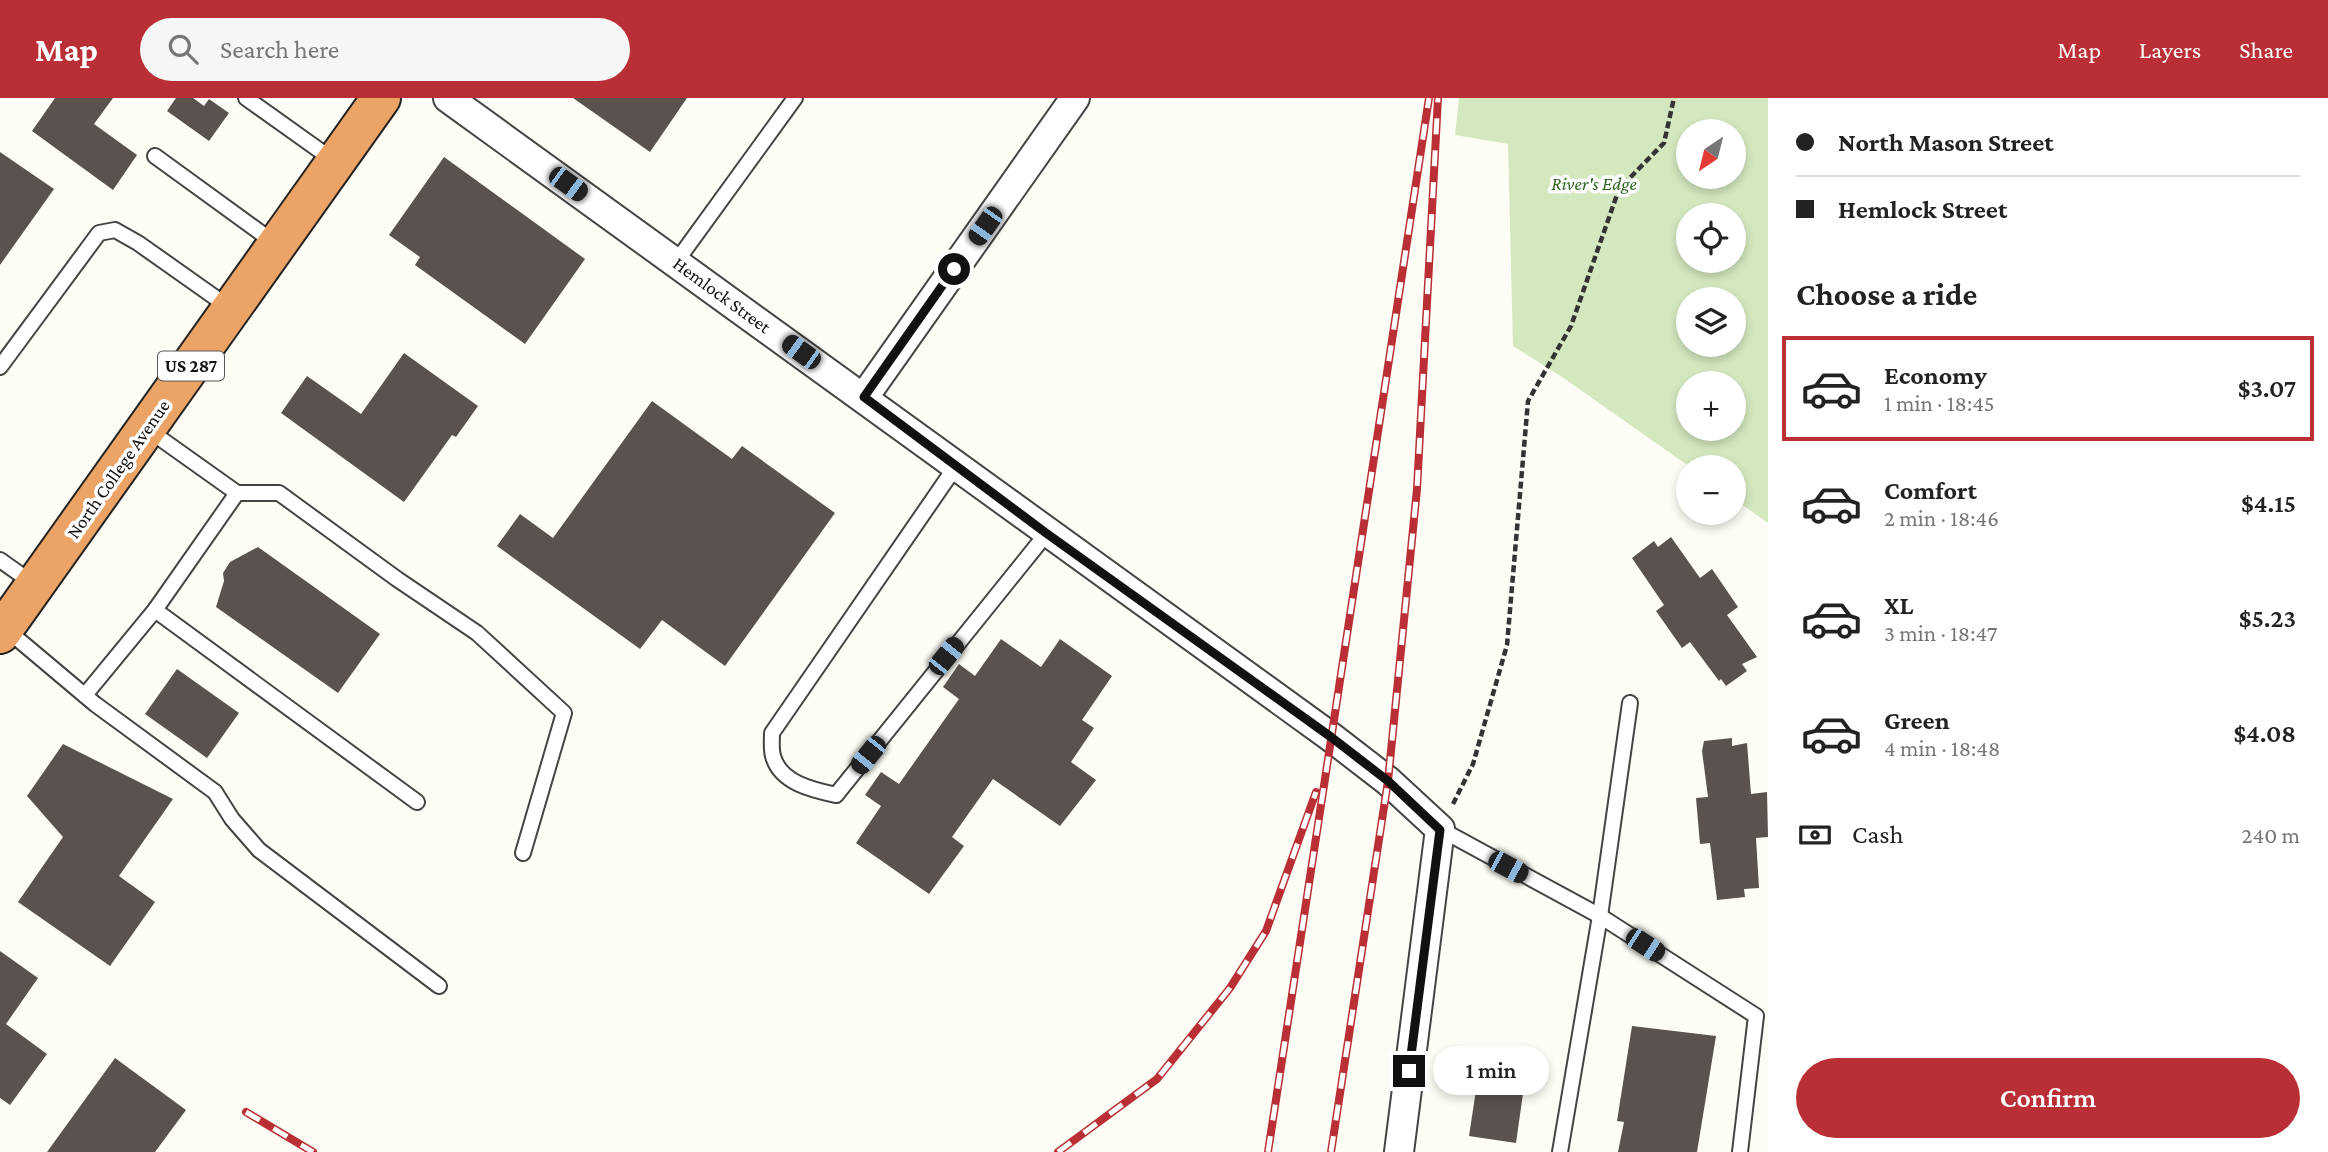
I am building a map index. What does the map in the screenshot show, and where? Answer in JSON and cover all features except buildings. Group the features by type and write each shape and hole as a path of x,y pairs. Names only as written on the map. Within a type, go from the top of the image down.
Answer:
{"highway":[{"name":"North College Avenue","path":"2,631 382,98"}],"street":[{"name":"Hemlock Street","path":"448,98 1331,737 1388,781 1440,830"},
{"path":"864,397 1075,98"},
{"path":"1399,1152 1440,830"}],"lane":[{"path":"246,98 336,162"},
{"path":"676,262 795,98"},
{"path":"155,156 277,245"},
{"path":"0,367 99,233 115,230 138,243 231,309"},
{"path":"146,429 237,493 279,493 477,633 564,713 523,853"},
{"path":"956,466 772,733 773,757 789,778 810,790 836,794 1046,533"},
{"path":"85,695 155,610 237,493"},
{"path":"0,560 35,585"},
{"path":"155,610 417,802"},
{"path":"2,631 215,792 232,819 259,850 439,986"},
{"path":"1560,1152 1600,916 1630,703"},
{"path":"1440,830 1600,916 1756,1016 1740,1152"}],"path":[{"path":"1440,830 1473,764 1507,645 1528,401 1571,327 1619,189 1664,143 1674,98"}],"green space":[{"name":"River's Edge","path":"1459,98 1768,98 1768,523 1746,507 1746,455 1676,455 1676,457 1513,346 1508,144 1455,135"}],"railway":[{"path":"1268,1152 1429,98"},
{"path":"1331,1152 1388,781 1417,489 1438,98"},
{"path":"1058,1152 1157,1079 1230,988 1266,931 1316,792"},
{"path":"246,1112 313,1152"}],"route":[{"path":"954,269 864,397 1046,533 1331,737 1388,781 1440,830 1409,1071"}]}
